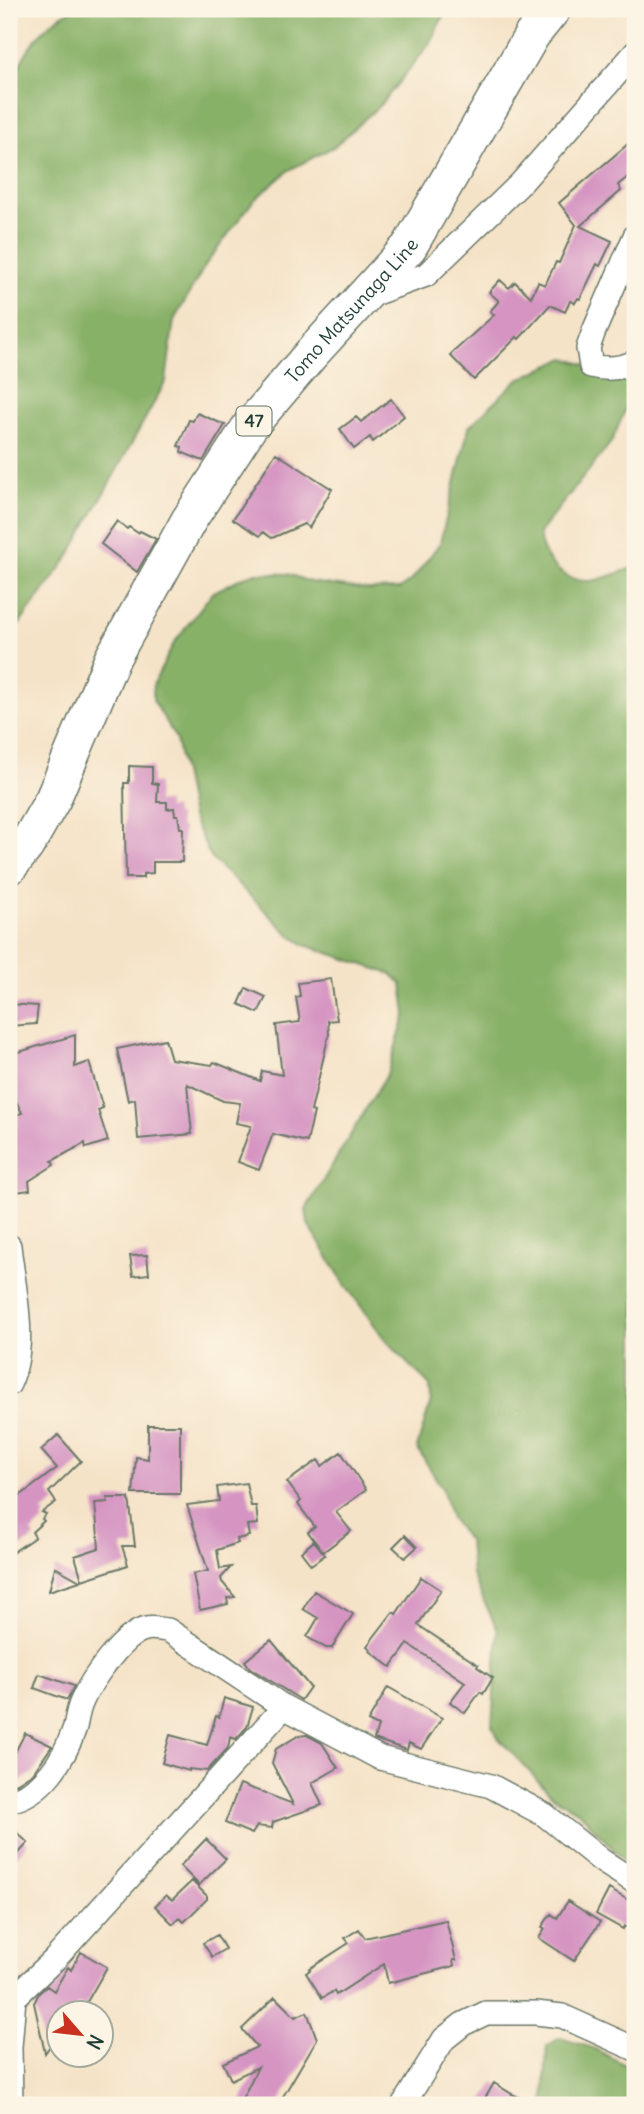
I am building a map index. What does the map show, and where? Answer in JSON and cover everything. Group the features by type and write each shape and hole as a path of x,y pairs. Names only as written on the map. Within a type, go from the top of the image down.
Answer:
{"main road":[{"name":"Tomo Matsunaga Line","path":"9,867 26,846 53,800 112,659 189,520 250,426 312,353 409,247 532,35 553,9"}],"street":[{"path":"365,297 426,275 521,183 635,53"},
{"path":"635,236 604,304 588,348 591,366 605,369 635,362"},
{"path":"9,1246 18,1321 17,1367 9,1384"},
{"path":"9,1801 40,1784 55,1769 74,1729 81,1701 103,1667 129,1637 146,1629 168,1630 284,1707 380,1758 491,1786 545,1815 602,1861 635,1882"},
{"path":"11,2105 11,1998 54,1960 284,1707"},
{"path":"403,2105 444,2039 463,2024 486,2013 562,2016 635,2049"}],"green space":[{"path":"73,9 447,9 428,46 382,103 335,146 289,170 253,201 206,264 174,320 166,381 68,558 9,638 9,88 34,42 51,24"},
{"path":"565,358 625,377 634,389 612,441 539,533 544,550 554,566 577,580 597,580 635,567 635,1870 579,1812 553,1797 499,1739 492,1726 498,1631 472,1575 469,1542 451,1518 442,1488 417,1448 431,1401 430,1386 384,1338 344,1283 308,1224 306,1209 387,1074 406,1014 402,984 391,974 305,945 289,934 211,858 192,817 176,739 153,700 153,685 174,643 212,593 241,578 256,573 288,574 310,582 368,590 399,589 412,580 440,543 469,427 517,380"},
{"path":"560,2038 593,2048 635,2070 635,2105 544,2105 547,2046"}],"building":[{"path":"635,138 635,171 618,185 621,191 580,226 612,241 580,299 575,303 570,301 565,312 550,305 519,339 517,337 474,380 450,355 494,315 490,311 499,301 489,292 500,280 509,288 515,282 531,297 538,282 545,285 556,262 559,263 576,225 559,203"},
{"path":"391,399 404,416 373,442 370,437 354,449 340,429 356,417 361,422"},
{"path":"197,413 225,425 203,461 181,452 182,447 178,446 189,420 193,421"},
{"path":"276,453 332,489 309,528 304,524 272,538 263,532 260,536 233,519"},
{"path":"117,521 127,529 129,527 156,539 137,572 101,544"},
{"path":"129,766 152,767 152,783 158,784 157,802 167,802 167,809 174,808 180,828 183,828 182,862 153,862 153,873 143,874 143,878 126,878 124,783 129,783"},
{"path":"331,979 337,1020 328,1021 329,1034 311,1111 314,1112 307,1142 273,1134 259,1170 238,1162 251,1126 236,1123 240,1103 223,1101 187,1084 192,1134 138,1139 135,1099 128,1101 117,1049 165,1039 171,1059 212,1065 214,1062 260,1081 262,1071 282,1075 276,1025 300,1022 296,997 300,996 298,983"},
{"path":"246,988 266,997 258,1013 239,1004"},
{"path":"9,1004 38,1006 36,1024 9,1026"},
{"path":"75,1035 75,1067 89,1062 103,1108 98,1110 108,1141 86,1148 85,1143 52,1161 54,1165 29,1181 30,1190 9,1193 9,1117 22,1113 9,1087 9,1055"},
{"path":"147,1255 149,1274 133,1276 130,1256"},
{"path":"148,1425 180,1425 180,1494 133,1494 136,1457 148,1459"},
{"path":"58,1435 81,1461 49,1492 56,1502 42,1512 46,1514 42,1519 44,1521 32,1532 35,1537 9,1555 9,1504 57,1468 41,1450"},
{"path":"341,1452 366,1490 336,1512 351,1531 323,1552 308,1532 315,1527 298,1504 301,1501 287,1482 318,1460 322,1466"},
{"path":"246,1483 251,1506 256,1506 258,1524 247,1525 249,1536 237,1539 238,1543 217,1550 220,1569 231,1567 221,1578 235,1597 227,1598 228,1604 200,1610 193,1574 208,1571 187,1505 219,1501 217,1487"},
{"path":"107,1498 129,1498 135,1546 122,1546 128,1565 82,1580 75,1556 99,1548 95,1503 108,1502"},
{"path":"405,1535 417,1547 405,1558 393,1547"},
{"path":"314,1541 325,1555 311,1565 301,1552"},
{"path":"55,1567 80,1581 49,1591"},
{"path":"421,1577 441,1590 418,1625 493,1678 483,1694 480,1692 465,1713 450,1702 465,1682 408,1644 391,1667 367,1646 393,1612 396,1614"},
{"path":"314,1591 353,1614 332,1648 326,1648 307,1637 318,1618 303,1609"},
{"path":"271,1640 310,1687 301,1700 250,1668 245,1661"},
{"path":"39,1674 74,1686 67,1700 34,1688"},
{"path":"388,1687 442,1718 421,1749 409,1743 407,1750 374,1739 378,1726 368,1721"},
{"path":"224,1698 253,1707 247,1727 236,1739 230,1737 228,1748 207,1771 189,1771 162,1763 170,1735 207,1745"},
{"path":"25,1733 52,1746 33,1773 16,1784 9,1781 9,1764"},
{"path":"307,1735 322,1743 338,1768 312,1783 322,1805 273,1822 272,1828 257,1826 252,1834 225,1823 240,1784 293,1804 272,1763 276,1749 298,1736"},
{"path":"9,1825 28,1843 9,1864"},
{"path":"206,1839 226,1859 199,1885 180,1866"},
{"path":"192,1881 207,1899 184,1922 179,1918 173,1924 155,1906 166,1895 172,1900"},
{"path":"609,1889 635,1904 635,1932 624,1926 623,1929 596,1914"},
{"path":"568,1901 600,1922 574,1961 539,1938 545,1929 542,1927 551,1914 557,1918"},
{"path":"446,1920 456,1960 453,1960 454,1966 388,1983 384,1964 336,1995 334,1991 322,1998 306,1973 349,1943 345,1938 359,1929 365,1938"},
{"path":"217,1935 225,1949 212,1957 203,1943"},
{"path":"81,1952 107,1967 89,1998 46,1998 45,2053 34,2003 39,1993 47,1986 54,1991 68,1967 71,1970"},
{"path":"275,1997 295,2017 307,2012 317,2039 278,2105 239,2105 258,2067 231,2080 223,2063 257,2047 242,2029"},
{"path":"494,2083 512,2094 535,2105 481,2105"}]}
